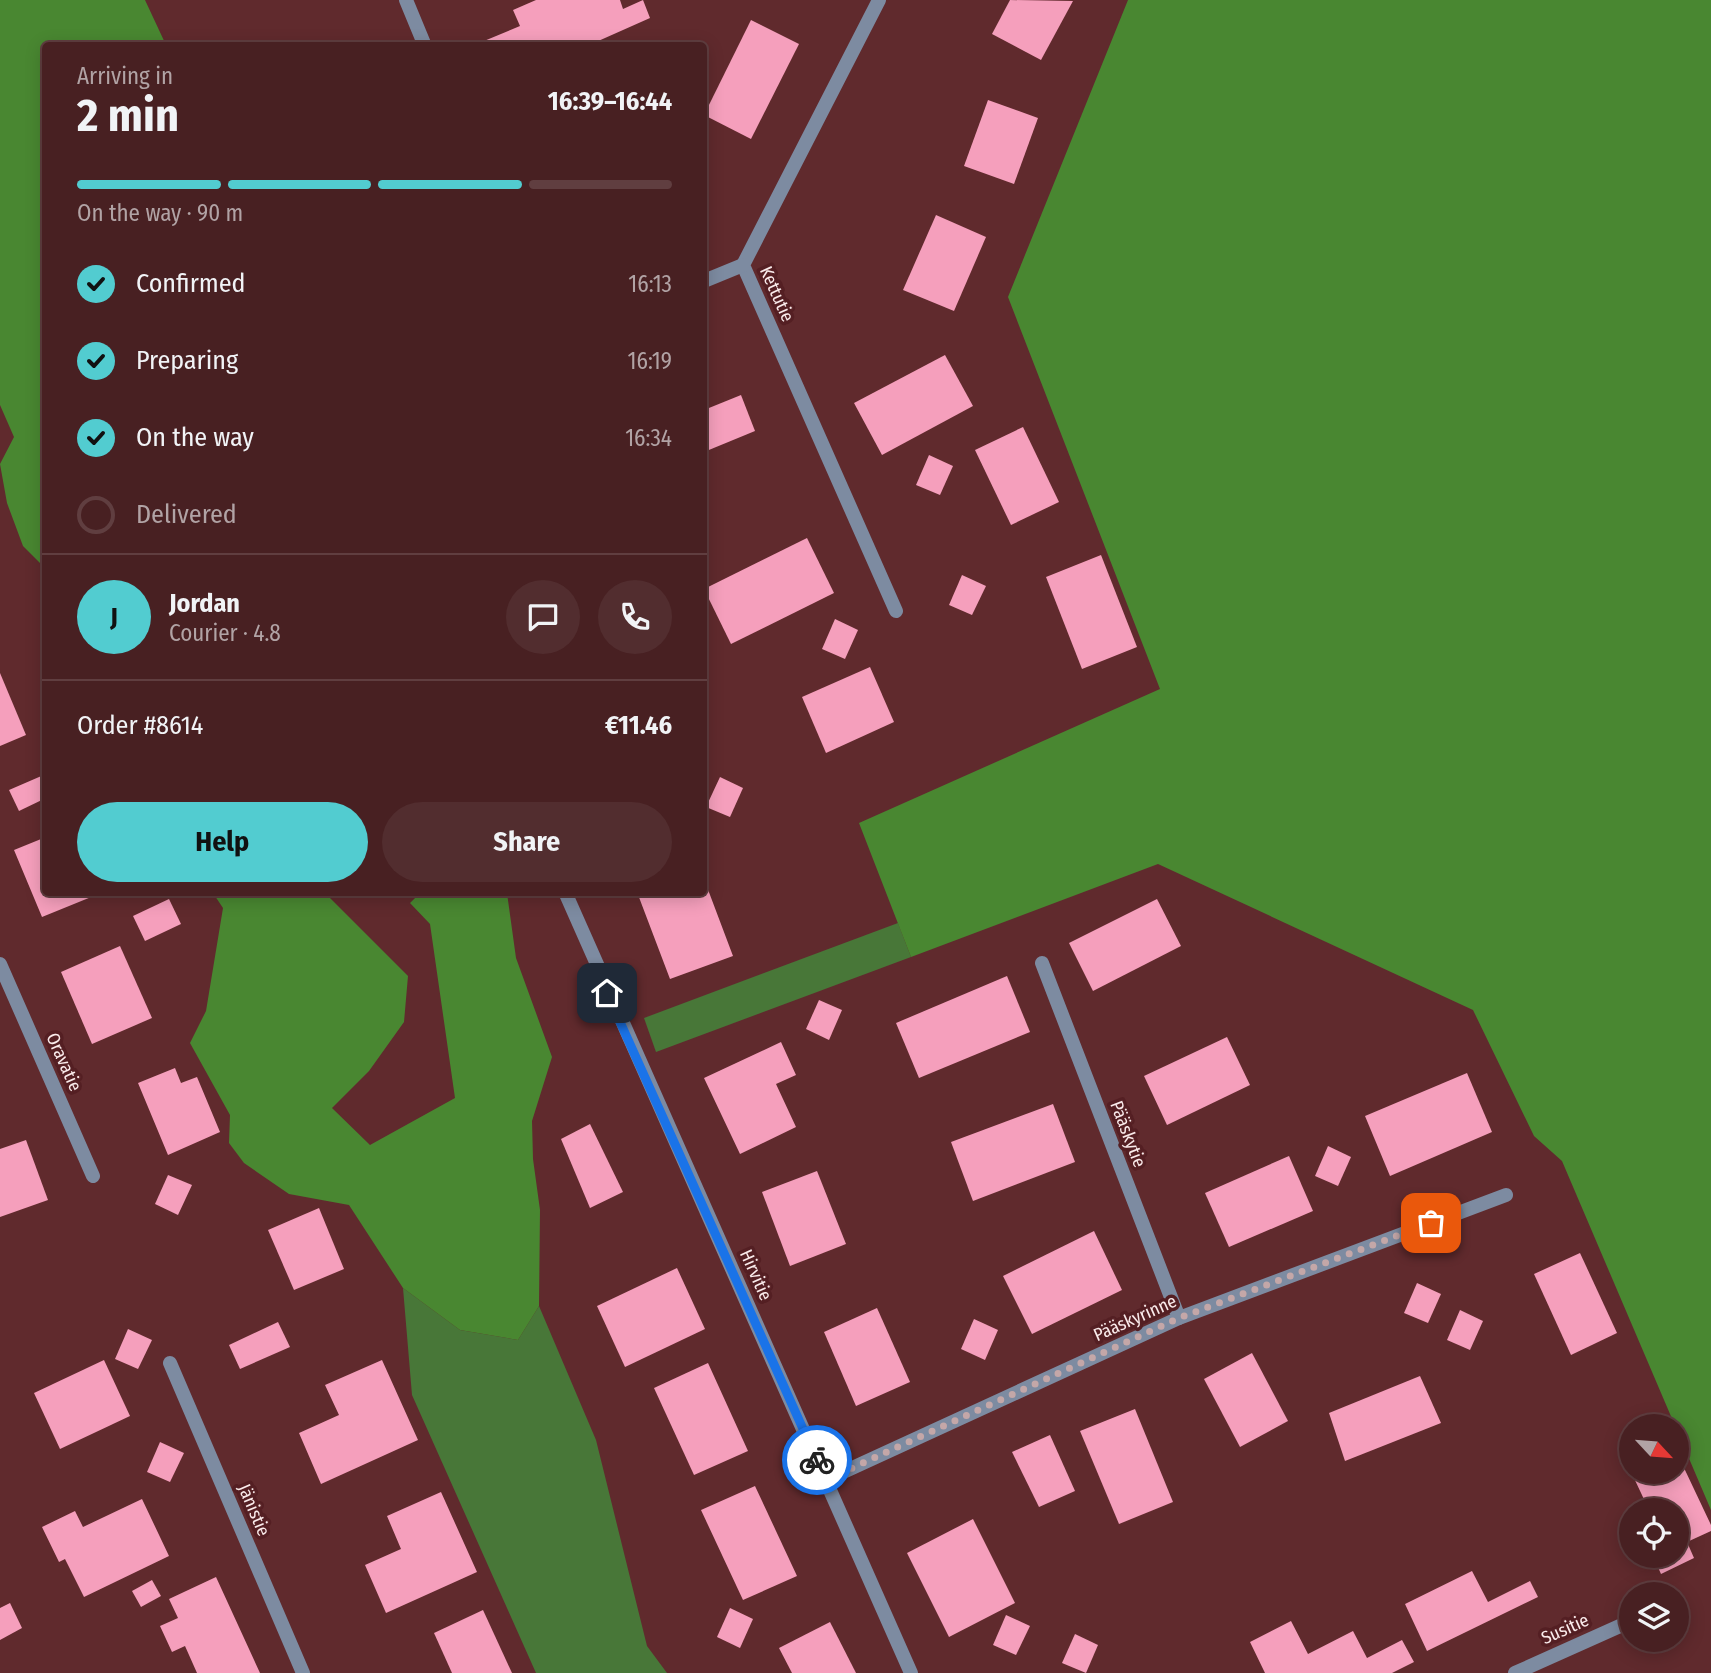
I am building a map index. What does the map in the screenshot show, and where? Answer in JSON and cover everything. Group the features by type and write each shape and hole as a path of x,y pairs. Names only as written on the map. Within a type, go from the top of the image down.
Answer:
{"street":[{"path":"405,0 423,42"},
{"name":"Kettutie","path":"879,0 743,265 896,611"},
{"path":"707,280 743,265"},
{"name":"Hirvitie","path":"567,896 911,1673"},
{"name":"Pääskytie","path":"1042,963 1179,1318"},
{"name":"Oravatie","path":"0,964 93,1175"},
{"name":"Pääskyrinne","path":"826,1480 1179,1318 1506,1195"},
{"name":"Jänistie","path":"170,1363 303,1673"},
{"name":"Susitie","path":"1515,1673 1619,1626"}],"green space":[{"path":"0,0 145,0 165,42 42,42 42,565 23,546 7,503 0,464 14,437 0,405"},
{"path":"1128,0 1711,0 1711,1510 1689,1458 1689,1414 1670,1414 1562,1161 1534,1136 1473,1010 1158,864 911,957 859,823 1160,689 1008,297"},
{"path":"215,896 328,896 408,976 404,1022 369,1071 332,1108 370,1145 455,1098 430,924 410,903 417,896 507,896 516,958 552,1057 532,1121 533,1159 540,1210 539,1306 518,1340 460,1330 403,1288 349,1205 289,1194 244,1163 229,1143 230,1115 190,1043 206,1011 223,908"},
{"path":"898,923 911,957 656,1052 644,1018"},
{"path":"403,1288 460,1330 518,1340 539,1306 596,1440 647,1646 667,1673 536,1673 412,1395"}],"building":[{"path":"536,0 620,0 623,9 643,0 650,18 596,42 484,42 520,26 513,10"},
{"path":"1010,0 1073,1 1041,60 992,34"},
{"path":"751,20 799,44 751,139 707,117 707,109"},
{"path":"988,100 1038,118 1014,184 964,166"},
{"path":"936,215 986,237 954,311 903,290"},
{"path":"945,355 973,406 882,455 854,403"},
{"path":"741,395 755,431 707,451 707,409"},
{"path":"1023,427 1059,502 1011,525 975,450"},
{"path":"929,455 953,466 940,495 916,485"},
{"path":"807,538 834,593 731,644 707,595 707,588"},
{"path":"1101,555 1137,647 1082,669 1046,577"},
{"path":"962,575 986,586 972,615 949,605"},
{"path":"835,619 858,630 845,659 822,649"},
{"path":"870,667 894,722 826,753 802,697"},
{"path":"0,673 26,735 0,746"},
{"path":"42,776 42,800 19,811 9,790"},
{"path":"720,777 743,788 730,817 707,807"},
{"path":"42,839 42,896 94,896 42,917 14,850"},
{"path":"707,887 733,956 670,979 639,896 707,896"},
{"path":"169,899 181,924 145,941 133,916"},
{"path":"1157,899 1181,946 1093,991 1069,943"},
{"path":"120,946 152,1018 92,1044 61,972"},
{"path":"1007,976 1030,1032 919,1078 896,1023"},
{"path":"819,1000 842,1010 829,1040 806,1029"},
{"path":"1227,1037 1250,1085 1167,1125 1144,1076"},
{"path":"781,1042 796,1075 776,1084 796,1127 740,1154 704,1078"},
{"path":"175,1068 181,1083 197,1077 220,1132 168,1155 138,1083"},
{"path":"1467,1073 1492,1132 1390,1176 1365,1116"},
{"path":"1053,1104 1075,1162 973,1201 951,1142"},
{"path":"590,1124 623,1192 590,1208 561,1139"},
{"path":"26,1140 48,1200 0,1217 0,1149"},
{"path":"1328,1146 1351,1157 1338,1186 1315,1176"},
{"path":"1289,1156 1313,1211 1229,1247 1205,1193"},
{"path":"817,1171 846,1244 790,1266 762,1192"},
{"path":"168,1175 192,1185 178,1215 155,1204"},
{"path":"319,1208 344,1269 294,1290 268,1230"},
{"path":"1094,1231 1122,1290 1032,1334 1003,1276"},
{"path":"1580,1253 1617,1333 1571,1355 1534,1274"},
{"path":"677,1268 705,1329 625,1367 597,1306"},
{"path":"1417,1283 1441,1294 1428,1323 1404,1313"},
{"path":"877,1308 910,1382 856,1406 824,1332"},
{"path":"1460,1310 1483,1321 1470,1350 1447,1340"},
{"path":"974,1319 998,1330 985,1360 961,1349"},
{"path":"278,1322 290,1347 240,1369 229,1345"},
{"path":"128,1329 152,1340 138,1369 115,1359"},
{"path":"1252,1353 1288,1421 1240,1447 1204,1379"},
{"path":"104,1360 130,1416 60,1449 34,1393"},
{"path":"382,1360 418,1440 321,1484 299,1433 339,1415 325,1385"},
{"path":"708,1363 748,1451 694,1475 654,1388"},
{"path":"1420,1376 1441,1423 1345,1461 1329,1413"},
{"path":"1135,1409 1173,1502 1119,1524 1080,1431"},
{"path":"1050,1435 1075,1491 1039,1507 1012,1452"},
{"path":"160,1442 184,1453 170,1482 147,1472"},
{"path":"1689,1478 1711,1525 1711,1531 1689,1541 1689,1498 1643,1498 1637,1484 1689,1484"},
{"path":"755,1486 797,1576 743,1600 701,1510"},
{"path":"441,1492 477,1572 386,1613 365,1565 401,1549 387,1516"},
{"path":"142,1499 169,1556 84,1597 65,1559 59,1562 42,1527 75,1511 83,1527"},
{"path":"973,1519 1015,1603 949,1637 907,1553"},
{"path":"1689,1547 1694,1558 1689,1560"},
{"path":"1658,1568 1673,1568 1661,1574"},
{"path":"1472,1571 1488,1602 1530,1581 1538,1597 1427,1651 1405,1604"},
{"path":"216,1577 260,1673 197,1673 185,1646 172,1652 160,1626 178,1618 169,1599"},
{"path":"152,1580 161,1596 141,1607 132,1591"},
{"path":"10,1603 22,1628 0,1640 0,1608"},
{"path":"730,1608 753,1619 740,1648 717,1637"},
{"path":"483,1610 512,1673 452,1673 434,1633"},
{"path":"1006,1615 1030,1626 1016,1655 993,1645"},
{"path":"1291,1621 1308,1654 1353,1631 1367,1658 1402,1640 1414,1662 1392,1673 1265,1673 1250,1642"},
{"path":"830,1622 856,1673 792,1673 779,1648"},
{"path":"1075,1634 1098,1645 1086,1673 1062,1663"}],"way so far":[{"path":"817,1460 826,1480 1179,1318 1431,1223"}],"route":[{"path":"607,993 817,1460"}]}
